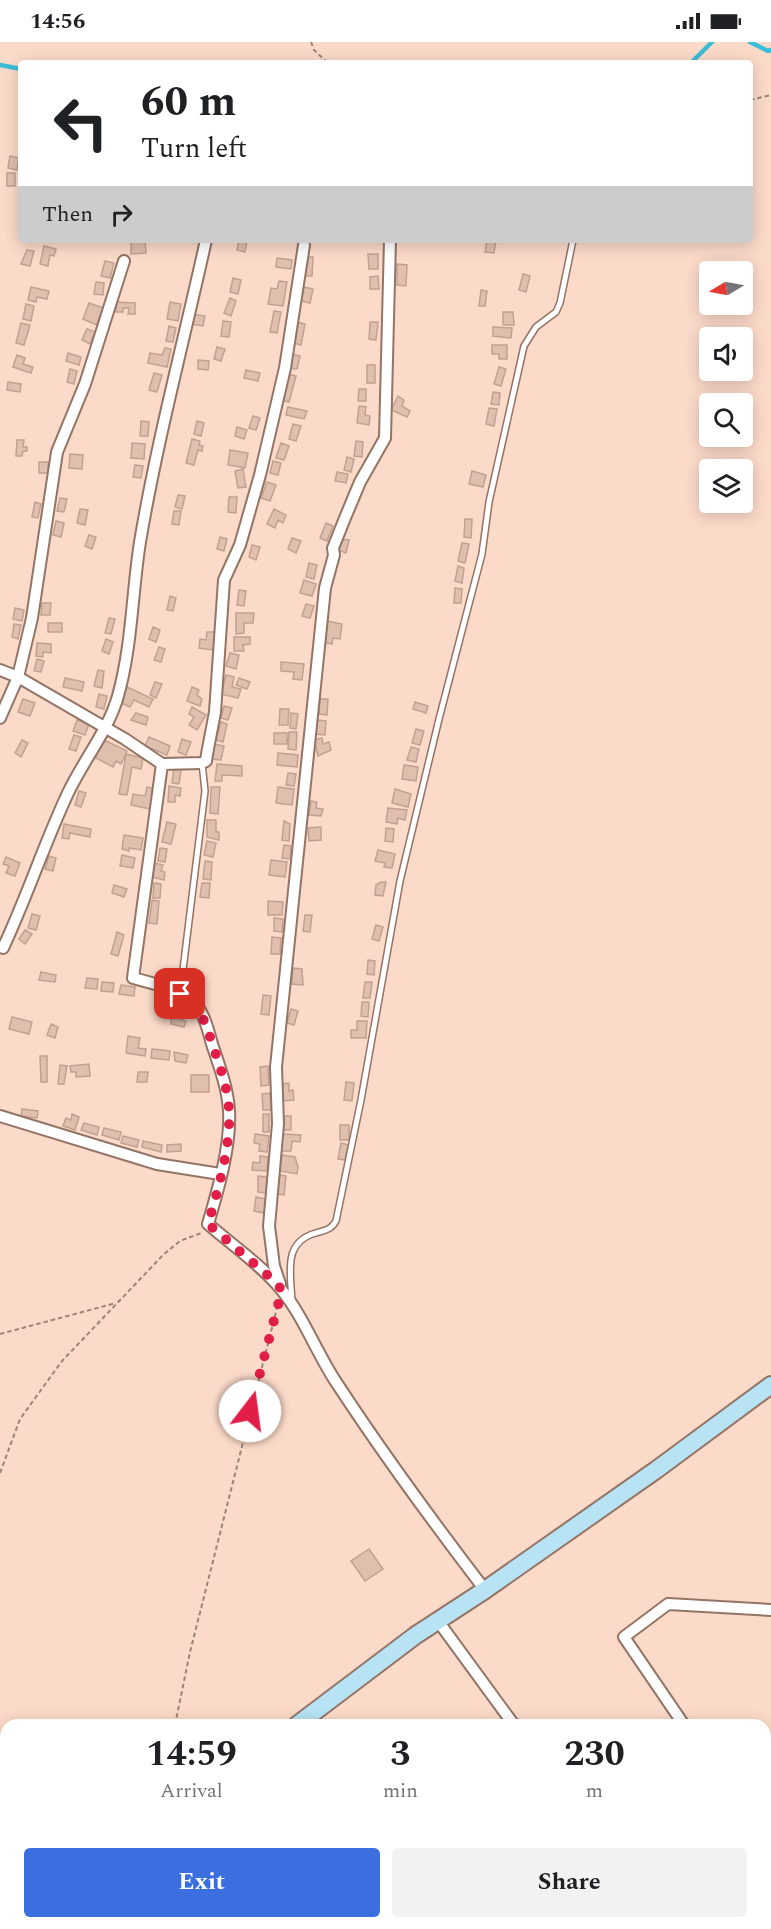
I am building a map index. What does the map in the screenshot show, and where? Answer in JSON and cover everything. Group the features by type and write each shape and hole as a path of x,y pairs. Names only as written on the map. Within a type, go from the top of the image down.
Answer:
{"street":[{"path":"3,948 19,914 39,857 69,790 118,698 124,670 140,544 151,485 205,243"},
{"path":"282,1290 274,1266 270,1234 278,1124 276,1067 325,588 334,555 333,548 360,482 385,438 390,243"},
{"path":"0,670 18,677 162,764 201,764 206,761 214,712 224,579 240,544 265,453 285,368 304,245"},
{"path":"0,718 18,677 32,618 57,452 85,384 124,261"},
{"path":"162,764 134,978 191,1000 200,1010 207,1028 229,1109 229,1125 208,1224 282,1290 327,1368 380,1448 432,1522 485,1590"},
{"path":"0,1116 157,1164 220,1174"},
{"path":"305,1719 438,1621 656,1470 771,1385"},
{"path":"680,1719 624,1637 668,1604 771,1610"},
{"path":"438,1621 510,1719"}],"lane":[{"path":"292,1306 291,1258 293,1248 299,1240 326,1231 333,1227 336,1221 361,1100 400,881 439,719 467,619 482,554 489,502 524,346 536,327 556,312 560,303 572,243"},
{"path":"180,994 205,791 201,764"}],"path":[{"path":"311,42 314,50 325,60"},
{"path":"753,99 771,95"},
{"path":"0,1473 20,1419 62,1361 164,1254 180,1241 201,1233 208,1224"},
{"path":"176,1719 193,1641 282,1290"},
{"path":"0,1334 118,1302"}],"building":[{"path":"10,156 18,158 17,170 8,168"},
{"path":"7,173 15,173 15,186 7,186"},
{"path":"131,243 145,243 146,253 131,254"},
{"path":"238,243 247,243 245,252 237,250"},
{"path":"486,243 496,243 494,253 485,252"},
{"path":"44,246 56,249 54,256 50,255 48,266 40,264"},
{"path":"27,250 34,251 30,266 21,264"},
{"path":"368,254 378,254 378,269 369,269"},
{"path":"305,257 313,257 312,276 305,276"},
{"path":"277,258 292,260 291,269 276,267"},
{"path":"105,261 114,263 110,278 101,276"},
{"path":"397,264 407,265 406,286 397,285"},
{"path":"523,274 530,276 526,292 519,290"},
{"path":"378,276 379,289 370,289 370,277"},
{"path":"233,278 241,280 238,294 230,292"},
{"path":"279,281 287,282 283,306 268,304 271,288 277,289"},
{"path":"96,282 104,283 103,295 94,294"},
{"path":"31,287 49,291 47,299 37,297 36,302 28,300"},
{"path":"304,287 313,289 310,303 301,301"},
{"path":"481,290 487,291 485,306 479,306"},
{"path":"230,298 236,301 231,316 224,313"},
{"path":"116,302 135,303 135,314 128,314 129,308 123,308 123,312 116,312"},
{"path":"170,302 181,304 178,321 167,319"},
{"path":"89,303 103,308 97,325 83,319"},
{"path":"26,304 34,306 31,321 23,319"},
{"path":"274,311 281,312 277,333 270,332"},
{"path":"503,312 513,312 514,325 503,325"},
{"path":"192,314 205,316 203,326 190,324"},
{"path":"223,321 231,322 229,337 221,336"},
{"path":"297,322 305,324 301,345 293,343"},
{"path":"370,322 378,322 376,340 369,339"},
{"path":"21,323 30,325 24,345 16,343"},
{"path":"169,326 176,328 173,342 166,341"},
{"path":"493,327 512,328 511,338 493,336"},
{"path":"87,329 95,332 90,344 82,340"},
{"path":"492,345 507,345 507,359 499,359 499,354 492,354"},
{"path":"217,347 225,349 221,361 214,359"},
{"path":"165,348 171,349 167,367 148,363 150,353 162,355"},
{"path":"68,353 81,357 79,365 66,361"},
{"path":"292,354 300,356 297,369 289,368"},
{"path":"17,355 25,358 23,364 33,367 31,373 13,367"},
{"path":"198,360 209,361 208,370 198,369"},
{"path":"367,365 375,365 375,383 367,383"},
{"path":"499,367 506,369 501,386 494,384"},
{"path":"70,369 77,371 74,384 67,382"},
{"path":"246,370 260,373 258,381 244,378"},
{"path":"154,373 162,375 157,392 149,390"},
{"path":"288,374 296,376 289,402 281,400"},
{"path":"8,382 21,384 20,392 7,390"},
{"path":"359,389 366,389 366,401 358,401"},
{"path":"493,392 500,393 499,405 491,404"},
{"path":"398,396 404,400 402,406 410,411 407,417 391,410"},
{"path":"359,406 366,407 365,415 370,416 369,425 357,423"},
{"path":"288,407 307,411 304,419 286,415"},
{"path":"489,408 497,409 494,426 486,424"},
{"path":"253,416 260,418 256,430 249,428"},
{"path":"141,421 149,422 148,436 140,436"},
{"path":"197,421 204,423 201,436 194,434"},
{"path":"293,424 301,426 296,441 289,439"},
{"path":"237,427 247,430 244,439 235,436"},
{"path":"192,439 200,441 199,445 203,446 202,451 198,450 194,465 186,463"},
{"path":"17,440 24,440 23,447 27,447 27,451 23,451 22,456 16,456"},
{"path":"356,441 363,442 362,457 354,456"},
{"path":"132,443 145,444 144,459 131,458"},
{"path":"281,443 289,446 284,460 276,458"},
{"path":"230,450 248,453 245,468 228,465"},
{"path":"70,454 83,455 82,469 69,468"},
{"path":"347,457 354,459 351,472 344,470"},
{"path":"273,461 281,463 278,475 270,473"},
{"path":"39,462 48,462 48,473 39,473"},
{"path":"135,465 143,466 141,478 133,477"},
{"path":"243,469 246,487 238,488 235,471"},
{"path":"472,471 486,475 483,487 469,484"},
{"path":"337,472 348,474 346,483 335,481"},
{"path":"267,482 276,485 270,501 261,498"},
{"path":"178,495 185,496 182,509 175,507"},
{"path":"229,497 237,497 236,513 228,512"},
{"path":"60,498 67,499 64,512 57,511"},
{"path":"35,502 41,504 38,518 32,517"},
{"path":"80,509 88,510 85,525 77,523"},
{"path":"274,509 286,515 283,523 278,520 275,528 267,524"},
{"path":"174,511 181,511 179,525 172,524"},
{"path":"465,519 472,519 471,538 464,537"},
{"path":"56,521 64,523 61,537 53,535"},
{"path":"326,523 333,526 327,541 320,538"},
{"path":"89,535 96,537 92,549 85,546"},
{"path":"220,537 227,539 224,551 217,549"},
{"path":"292,538 301,541 296,553 288,549"},
{"path":"337,539 349,540 346,553 333,548"},
{"path":"462,543 469,544 465,563 458,561"},
{"path":"252,545 260,547 256,560 249,557"},
{"path":"309,563 317,565 314,579 306,577"},
{"path":"458,566 464,568 462,583 455,581"},
{"path":"304,580 316,584 312,596 300,593"},
{"path":"455,588 462,589 461,603 454,603"},
{"path":"239,590 246,591 244,606 237,605"},
{"path":"170,596 176,598 173,611 167,610"},
{"path":"42,603 51,603 50,615 41,615"},
{"path":"306,604 314,606 310,618 302,616"},
{"path":"15,608 24,610 22,621 13,619"},
{"path":"236,613 254,613 253,623 244,623 244,633 236,634"},
{"path":"109,618 115,619 111,634 105,633"},
{"path":"327,621 342,624 340,639 333,638 332,644 323,642"},
{"path":"48,623 62,623 62,632 48,632"},
{"path":"14,624 21,625 18,639 12,637"},
{"path":"153,627 160,630 156,642 149,639"},
{"path":"207,632 215,632 213,650 199,648 200,639 206,640"},
{"path":"234,637 250,637 250,644 243,645 244,651 234,651"},
{"path":"106,639 113,642 109,654 102,651"},
{"path":"37,643 51,644 51,653 43,652 43,657 36,656"},
{"path":"159,647 165,649 161,662 154,660"},
{"path":"230,653 239,655 236,669 226,666"},
{"path":"37,659 44,661 41,672 34,671"},
{"path":"281,662 304,664 302,680 293,679 294,672 281,671"},
{"path":"98,670 104,671 102,688 94,686"},
{"path":"226,675 234,677 232,687 241,689 238,698 221,694"},
{"path":"65,678 84,682 82,691 63,687"},
{"path":"239,678 250,682 247,689 236,685"},
{"path":"155,682 162,684 156,698 150,695"},
{"path":"127,687 153,699 149,707 134,700 130,707 119,702"},
{"path":"192,687 199,690 197,695 202,699 200,706 187,701"},
{"path":"99,694 107,696 104,709 96,707"},
{"path":"23,699 35,703 30,716 18,712"},
{"path":"320,699 328,699 327,715 319,714"},
{"path":"415,702 428,706 426,713 413,709"},
{"path":"224,706 232,708 228,720 221,718"},
{"path":"192,707 206,715 197,730 189,725 194,717 189,714"},
{"path":"280,709 289,709 288,725 279,725"},
{"path":"136,713 148,717 146,725 131,720"},
{"path":"291,713 298,714 296,729 290,728"},
{"path":"77,720 89,724 85,735 73,731"},
{"path":"317,720 326,721 325,735 316,734"},
{"path":"221,722 227,724 223,742 216,740"},
{"path":"416,729 424,731 420,745 412,743"},
{"path":"289,732 297,732 296,750 288,749"},
{"path":"274,733 287,733 287,744 274,744"},
{"path":"74,735 81,737 76,751 69,749"},
{"path":"149,737 170,746 167,755 145,746"},
{"path":"322,738 323,744 329,742 331,750 318,756 314,740"},
{"path":"102,739 127,751 121,764 116,761 113,767 94,757"},
{"path":"182,739 191,742 186,755 178,752"},
{"path":"22,740 28,743 21,757 15,753"},
{"path":"214,744 224,746 221,760 211,759"},
{"path":"411,747 419,749 416,762 407,760"},
{"path":"278,753 298,755 297,767 277,765"},
{"path":"126,754 143,758 141,769 132,767 127,795 119,794"},
{"path":"217,764 242,766 242,776 222,775 222,781 215,781"},
{"path":"404,765 418,767 416,781 402,779"},
{"path":"174,767 181,769 179,784 172,783"},
{"path":"288,773 296,774 294,786 286,785"},
{"path":"169,786 181,788 180,796 175,795 175,802 168,802"},
{"path":"147,787 154,789 150,809 131,805 133,794 145,796"},
{"path":"211,787 220,787 218,814 210,813"},
{"path":"278,787 294,789 292,805 276,803"},
{"path":"395,789 411,794 408,807 392,803"},
{"path":"79,791 86,793 81,807 75,805"},
{"path":"311,801 317,802 316,808 323,809 321,816 309,815"},
{"path":"388,808 407,810 405,820 398,818 397,824 386,822"},
{"path":"207,820 216,820 219,840 207,837"},
{"path":"284,821 290,824 289,841 282,840"},
{"path":"167,822 176,824 171,844 162,842"},
{"path":"64,824 91,829 90,837 70,833 69,839 62,838"},
{"path":"321,827 321,840 309,841 308,828"},
{"path":"386,828 394,829 393,842 385,841"},
{"path":"124,835 143,838 141,850 122,849"},
{"path":"207,841 216,843 213,857 204,855"},
{"path":"284,845 291,846 290,859 282,858"},
{"path":"160,848 167,849 165,862 158,861"},
{"path":"378,850 395,854 392,868 384,867 385,863 375,861"},
{"path":"122,855 135,858 133,868 120,866"},
{"path":"49,856 56,858 53,871 45,869"},
{"path":"6,857 20,863 15,876 6,873 9,866 3,864"},
{"path":"271,860 287,862 285,877 269,875"},
{"path":"205,861 212,862 211,880 203,879"},
{"path":"155,863 163,865 161,871 165,872 164,880 152,877"},
{"path":"386,882 383,896 375,895 376,885"},
{"path":"154,883 161,884 160,898 153,898"},
{"path":"202,883 210,883 209,898 200,897"},
{"path":"114,885 127,889 124,897 112,893"},
{"path":"152,900 159,901 157,924 149,923"},
{"path":"268,901 283,902 282,915 268,915"},
{"path":"32,914 40,916 36,930 28,928"},
{"path":"305,915 312,915 310,932 303,931"},
{"path":"274,918 283,919 282,932 274,931"},
{"path":"376,925 383,927 379,941 372,939"},
{"path":"25,930 32,934 25,944 19,939"},
{"path":"117,932 124,935 118,956 111,954"},
{"path":"272,937 281,938 280,954 271,954"},
{"path":"368,960 375,961 374,975 367,974"},
{"path":"293,968 302,969 303,985 292,984"},
{"path":"41,972 56,975 55,982 39,980"},
{"path":"87,978 98,979 97,989 85,988"},
{"path":"102,982 114,983 113,992 101,991"},
{"path":"365,982 372,982 370,998 363,998"},
{"path":"121,985 135,987 134,996 119,994"},
{"path":"263,995 271,996 269,1015 261,1014"},
{"path":"362,1002 369,1002 368,1017 361,1016"},
{"path":"291,1009 298,1011 294,1025 287,1023"},
{"path":"12,1017 32,1022 29,1034 9,1029"},
{"path":"171,1017 186,1021 184,1027 171,1024"},
{"path":"357,1021 367,1021 366,1038 351,1038 351,1030 357,1030"},
{"path":"51,1024 58,1027 55,1038 47,1035"},
{"path":"128,1036 140,1038 138,1048 146,1049 145,1056 126,1053"},
{"path":"152,1049 170,1051 169,1060 151,1058"},
{"path":"174,1052 188,1055 186,1063 175,1061"},
{"path":"40,1056 47,1056 47,1082 41,1082"},
{"path":"89,1064 90,1076 76,1077 76,1072 71,1072 70,1066"},
{"path":"60,1065 67,1066 64,1084 58,1084"},
{"path":"268,1066 269,1085 261,1086 260,1067"},
{"path":"138,1072 148,1072 147,1082 137,1082"},
{"path":"191,1075 209,1075 209,1092 191,1092"},
{"path":"346,1082 354,1083 352,1101 344,1100"},
{"path":"289,1083 289,1091 293,1090 294,1100 283,1101 281,1084"},
{"path":"270,1093 271,1110 263,1110 262,1094"},
{"path":"22,1109 38,1111 37,1118 21,1116"},
{"path":"72,1114 79,1117 75,1130 63,1126 66,1118 71,1120"},
{"path":"263,1114 269,1114 269,1132 263,1132"},
{"path":"283,1116 291,1116 291,1130 283,1130"},
{"path":"84,1123 99,1127 97,1135 81,1130"},
{"path":"340,1125 349,1125 349,1140 340,1140"},
{"path":"104,1128 121,1132 119,1140 102,1135"},
{"path":"255,1134 269,1136 267,1152 259,1151 260,1144 254,1143"},
{"path":"282,1134 301,1135 300,1142 292,1141 291,1151 281,1151"},
{"path":"123,1136 139,1140 137,1147 121,1143"},
{"path":"143,1141 162,1145 161,1152 142,1147"},
{"path":"341,1143 348,1145 345,1160 338,1159"},
{"path":"181,1144 181,1151 167,1152 167,1145"},
{"path":"282,1155 295,1157 298,1167 297,1174 280,1171"},
{"path":"260,1156 268,1157 267,1171 252,1170 253,1162 260,1163"},
{"path":"280,1175 286,1176 284,1195 277,1194"},
{"path":"258,1176 267,1177 266,1193 258,1192"},
{"path":"256,1197 266,1199 264,1213 254,1211"},
{"path":"369,1549 383,1569 365,1581 351,1561"}],"waterway":[{"path":"694,60 712,42"},
{"path":"750,42 768,51 771,50"},
{"path":"0,65 18,68"}],"route":[{"path":"180,994 191,1000 200,1010 220,1070 229,1109 227,1142 208,1224 282,1290 250,1411"}]}
